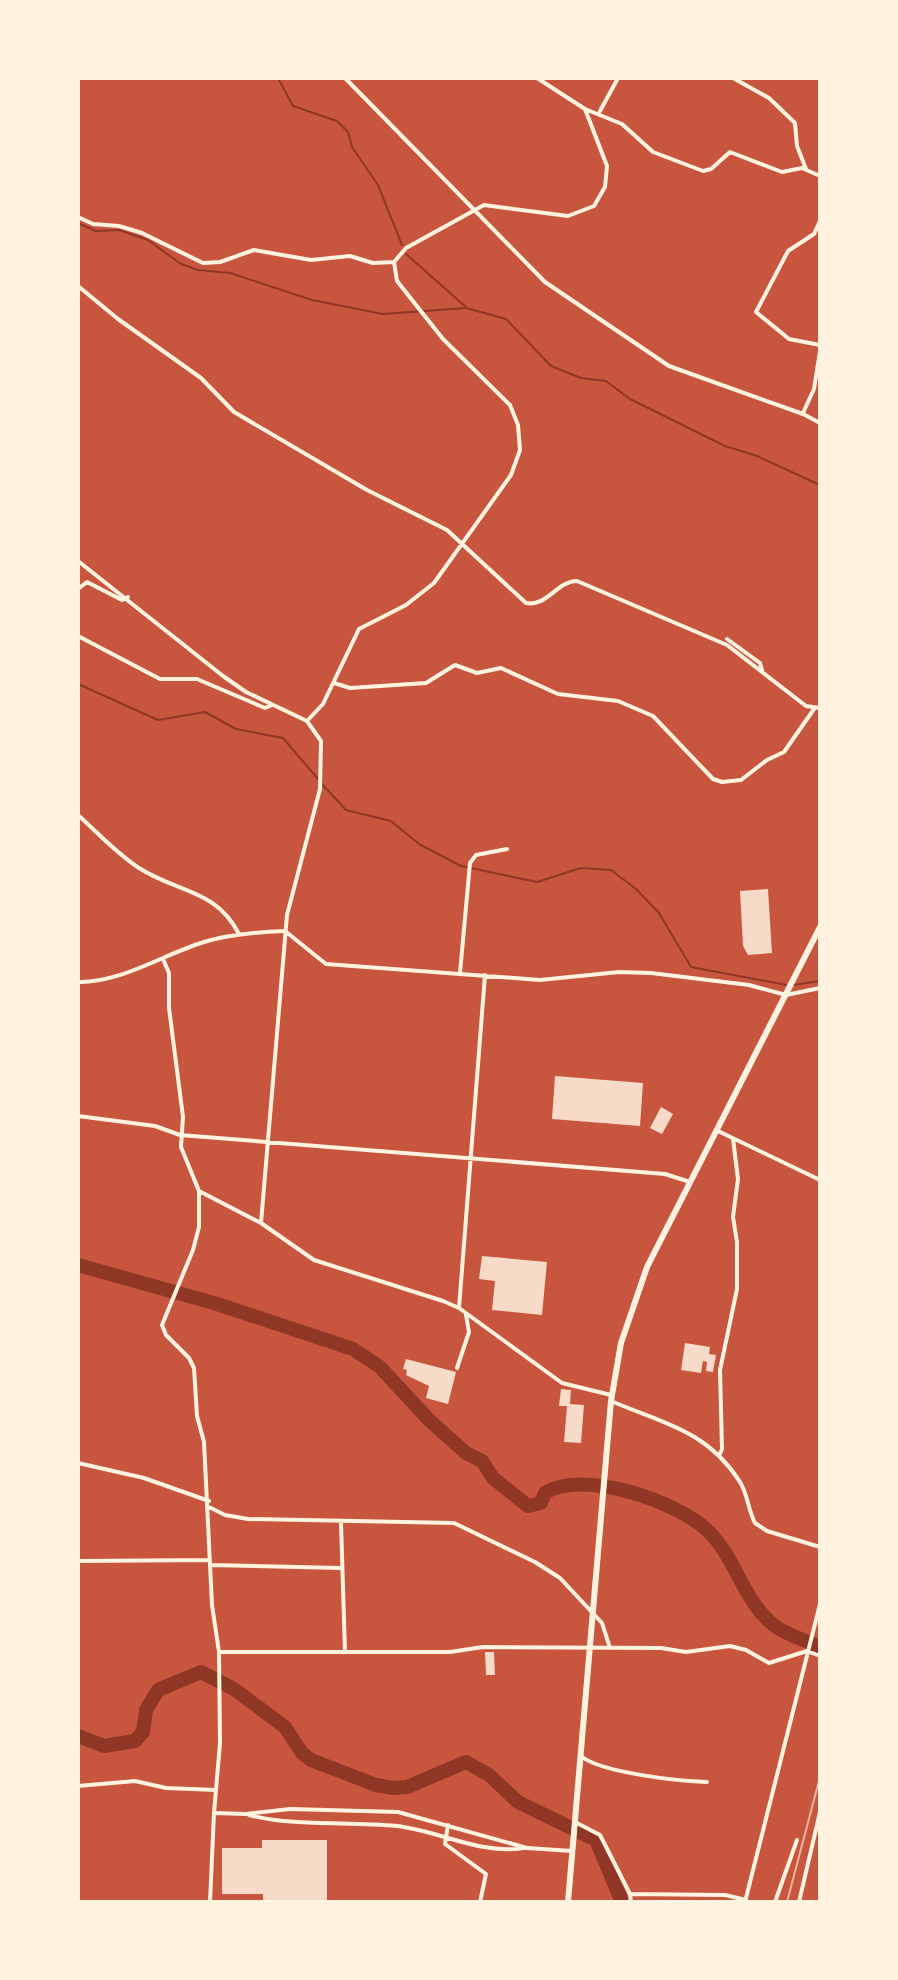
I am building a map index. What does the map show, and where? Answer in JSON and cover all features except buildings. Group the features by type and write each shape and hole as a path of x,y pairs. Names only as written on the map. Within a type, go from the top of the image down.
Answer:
{"highway":[{"path":"568,1902 611,1398 630,1313 647,1267 820,928"}],"street":[{"path":"345,78 545,282 652,356 703,380 803,414 820,423"},
{"path":"537,78 585,109 600,112 635,133 653,152 703,171 730,152 782,172 806,169 820,176"},
{"path":"600,112 618,78"},
{"path":"733,78 769,98 795,123 796,140 806,169"},
{"path":"78,217 93,224 119,226 142,233 203,263 220,262 254,250 311,260 350,256 373,263 394,262 406,248 473,208 491,204 568,216 594,206 605,187 607,166 585,109"},
{"path":"803,414 814,389 820,348 789,339 756,312 788,251 814,234 820,221"},
{"path":"307,721 323,704 359,629 420,596 462,546 511,475 520,450 518,425 510,405 443,339 397,281 394,262"},
{"path":"78,286 201,378 234,412 367,490 447,530 526,603 537,604 567,582 577,581 727,645 799,702 817,708 792,746 741,780 730,783 713,779 653,716 618,701 558,694 507,670 494,668 477,673 455,665 426,683 350,688 334,683"},
{"path":"78,561 128,597 223,676 272,705 307,721 321,741 320,789 285,931 261,1223"},
{"path":"78,589 87,582 122,600 128,597"},
{"path":"78,636 160,679 197,679 265,708 272,705"},
{"path":"727,639 760,663 762,670"},
{"path":"78,815 139,868 218,904 239,934"},
{"path":"460,973 470,868 476,855 507,849"},
{"path":"78,982 98,980 203,942 239,934 285,931 326,964 540,980 651,973 787,993 820,988"},
{"path":"163,959 169,973 169,1008 183,1117 180,1135 199,1191 199,1227 193,1250 162,1328 194,1368 209,1504 210,1563 219,1652 210,1902"},
{"path":"459,1308 485,975"},
{"path":"78,1116 155,1126 180,1135 665,1174 690,1182"},
{"path":"717,1130 820,1180"},
{"path":"719,1456 722,1449 720,1370 737,1289 733,1217 738,1179 733,1139"},
{"path":"199,1191 261,1223 300,1252 329,1267 392,1284 459,1308 562,1383 611,1398 683,1427 719,1456 741,1484 755,1523 767,1531 820,1547"},
{"path":"457,1368 469,1332 465,1312"},
{"path":"78,1463 144,1478 235,1518 341,1523 454,1523 535,1562 560,1578 606,1629 610,1648"},
{"path":"341,1523 345,1652"},
{"path":"78,1561 341,1568"},
{"path":"630,1894 725,1895 746,1901 820,1604"},
{"path":"219,1652 450,1652 483,1647 661,1648 686,1652 730,1646 746,1650 769,1663 808,1648"},
{"path":"808,1648 820,1656"},
{"path":"580,1756 599,1766 674,1781 707,1782"},
{"path":"78,1786 135,1781 166,1788 216,1790"},
{"path":"214,1813 246,1814 290,1809 398,1812 527,1848"},
{"path":"332,1810 332,1824"},
{"path":"799,1902 820,1812"},
{"path":"246,1814 273,1821 398,1827 489,1848 572,1851"},
{"path":"574,1823 600,1835 630,1894 631,1902"},
{"path":"448,1825 445,1844 486,1874 480,1902"},
{"path":"775,1902 797,1840"}],"waterway":[{"path":"278,78 293,106 337,121 348,132 352,147 378,185 402,245"},
{"path":"78,223 96,231 119,230 148,240 181,264 198,270 230,273 312,300 383,314 466,308 506,319 551,366 581,378 606,381 630,399 725,446 757,456 820,485"},
{"path":"406,254 466,307"},
{"path":"78,684 158,720 205,712 236,729 283,738 318,779"},
{"path":"322,784 346,810 391,821 419,844 461,866 537,882 581,868 611,870 636,889 659,913 691,967 787,985"},
{"path":"793,985 820,981"},
{"path":"78,1265 214,1303 353,1349 380,1367 429,1420 466,1453 482,1461 493,1478 528,1506 541,1503 545,1493 582,1485 629,1492 674,1509 693,1519 717,1541 764,1616 780,1629 820,1647"},
{"path":"78,1736 104,1746 135,1741 143,1732 146,1710 158,1690 201,1672 234,1689 285,1727 302,1753 311,1760 376,1785 407,1787 466,1762 489,1775 518,1802 596,1840 622,1902"}],"railway":[{"path":"787,1902 820,1777"}]}
